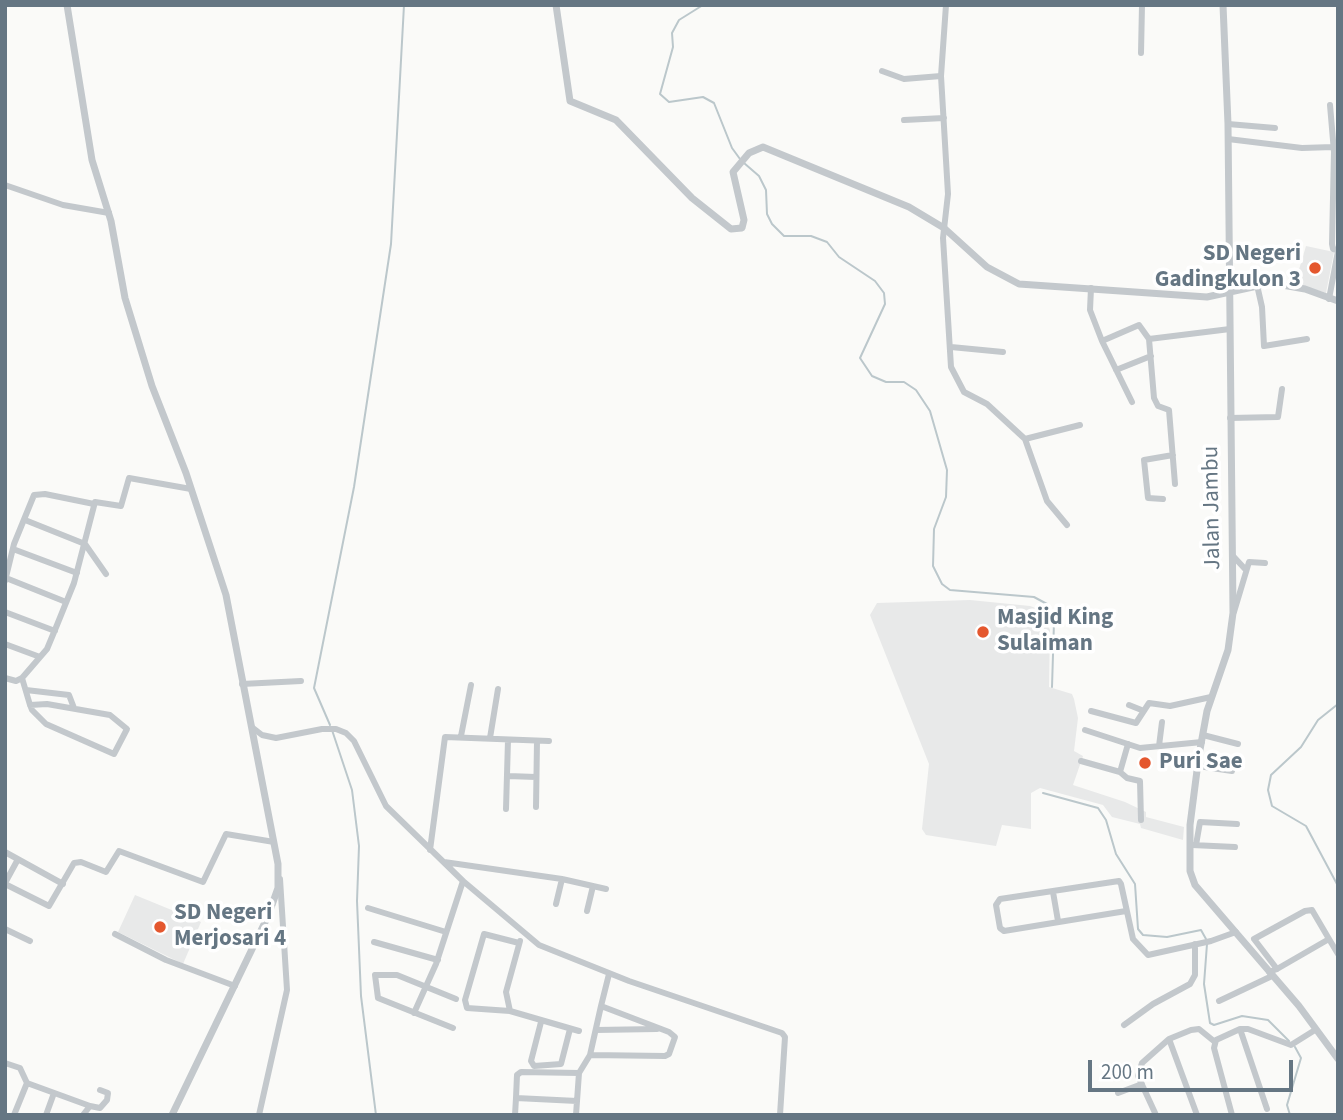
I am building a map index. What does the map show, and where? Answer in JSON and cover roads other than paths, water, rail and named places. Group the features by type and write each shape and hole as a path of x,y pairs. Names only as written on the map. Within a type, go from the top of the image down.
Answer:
{"street":[{"path":"67,5 92,160 109,213 125,298 138,345 191,489 226,595 274,842 284,903 287,990 259,1115"},
{"path":"556,5 570,101 616,120 692,198 735,230 742,228 744,220 733,176 736,166 757,148 769,148 900,202 944,228 987,267 1014,282 1207,296 1256,285 1287,286 1338,301"},
{"path":"946,5 941,76 948,194 944,228 951,367 964,392 987,404 1025,439 1047,501 1067,525"},
{"path":"1141,53 1142,5"},
{"name":"Jalan Jambu","path":"1223,5 1228,124 1233,613 1226,657 1211,697 1202,739 1192,845 1192,879 1273,972 1338,1059"},
{"path":"882,71 904,79 941,76"},
{"path":"1329,299 1338,251 1333,249 1332,244 1335,150 1330,105"},
{"path":"904,120 944,118"},
{"path":"1228,124 1275,128"},
{"path":"1228,139 1302,149 1335,150"},
{"path":"5,185 63,205 109,213"},
{"path":"1256,285 1262,307 1264,346 1307,339"},
{"path":"1091,288 1090,310 1115,370 1132,402"},
{"path":"1102,341 1139,326 1149,339 1154,398 1158,406 1169,410 1175,484"},
{"path":"1149,339 1230,329"},
{"path":"951,347 1003,352"},
{"path":"1115,370 1150,356"},
{"path":"1230,418 1278,417 1282,389"},
{"path":"1025,439 1080,425"},
{"path":"1163,499 1148,498 1144,460 1173,455"},
{"path":"66,602 5,580 12,549 32,498 37,493 94,504 98,502 121,506 126,480 129,478 191,489"},
{"path":"5,678 19,681 40,657 55,631 77,573 94,504"},
{"path":"25,520 85,544 106,574"},
{"path":"12,549 77,573"},
{"path":"1233,556 1246,570"},
{"path":"1233,613 1250,562 1265,563"},
{"path":"5,612 55,631"},
{"path":"5,644 40,657"},
{"path":"22,678 30,705 46,724 114,754 127,729 110,715 75,708 30,705"},
{"path":"242,684 301,681"},
{"path":"461,736 471,685"},
{"path":"490,738 498,689"},
{"path":"26,690 69,695 75,708"},
{"path":"1091,711 1136,723 1149,703 1170,706 1211,697"},
{"path":"1129,705 1144,711"},
{"path":"1158,746 1163,722"},
{"path":"253,728 262,735 280,739 322,729 336,729 354,741 386,806 463,881 523,933 547,949 609,974 782,1033 785,1037 780,1115"},
{"path":"1086,730 1140,748 1202,739 1238,744"},
{"path":"430,850 444,738 461,736 549,741"},
{"path":"506,809 508,740"},
{"path":"536,807 537,741"},
{"path":"1121,772 1128,744"},
{"path":"1082,761 1121,772 1127,778 1140,781 1141,820"},
{"path":"1198,766 1233,771"},
{"path":"508,776 536,777"},
{"path":"1235,848 1192,845 1200,822 1237,824"},
{"path":"17,861 5,884 49,906 74,863 81,862 106,872 119,851 203,882 226,834 274,842"},
{"path":"5,852 63,884"},
{"path":"444,862 562,878 606,889"},
{"path":"172,1115 268,916 278,888 279,873"},
{"path":"556,904 562,878"},
{"path":"414,1013 438,960 463,881"},
{"path":"1126,911 1002,931 996,905 1000,899 1119,881 1133,939 1148,955 1211,941 1236,932"},
{"path":"587,911 593,886"},
{"path":"1053,892 1058,921"},
{"path":"369,908 446,932"},
{"path":"1273,972 1254,942 1256,938 1310,909 1338,954"},
{"path":"6,931 30,941"},
{"path":"510,1012 506,992 523,933"},
{"path":"115,934 166,960 235,986"},
{"path":"519,943 484,934 465,1000 470,1011 510,1012 579,1031"},
{"path":"1219,1002 1329,939"},
{"path":"374,942 438,960"},
{"path":"1124,1025 1153,1004 1190,984 1195,975 1199,944"},
{"path":"576,1115 579,1073 590,1055 609,974"},
{"path":"453,1028 378,998 375,975 397,975 456,999"},
{"path":"590,1055 667,1056 675,1037 662,1029 601,1006"},
{"path":"541,1022 531,1061 534,1066 561,1065 570,1029"},
{"path":"596,1030 662,1029"},
{"path":"1154,1114 1138,1076 1142,1063 1170,1039 1199,1029 1215,1042 1233,1115"},
{"path":"1240,1029 1267,1109"},
{"path":"1215,1042 1240,1029 1295,1043 1315,1030"},
{"path":"1170,1039 1197,1115"},
{"path":"5,1063 20,1068 27,1083 90,1106 100,1108 107,1100 108,1093 100,1090"},
{"path":"515,1115 518,1073 579,1073"},
{"path":"14,1115 27,1083"},
{"path":"1118,1093 1142,1084"},
{"path":"46,1115 54,1093"},
{"path":"516,1098 577,1101"},
{"path":"83,1115 90,1106"}],"waterway":[{"path":"330,725 314,688 354,487 391,244 404,5"},
{"path":"703,5 679,20 672,33 673,47 660,94 669,102 703,97 714,103 732,148 740,159"},
{"path":"744,163 759,176 766,190 767,214 772,224 784,236 811,236 827,242 839,257 875,281 884,293 885,304 860,358 872,376 886,382 904,382 916,390 930,411 947,470 946,497 934,529 933,566 942,584 950,590 1034,597 1047,604 1054,622 1052,687"},
{"path":"1338,704 1318,720 1301,747 1271,775 1268,790 1272,806 1306,826 1338,886"},
{"path":"332,730 352,790 359,846 357,901 361,996 376,1115"},
{"path":"1043,793 1098,808 1106,820 1116,854 1135,884 1138,929 1143,935 1167,937 1201,930 1206,939"},
{"path":"1338,908 1338,913"},
{"path":"1207,944 1204,984 1210,1023 1214,1025 1242,1016 1268,1020 1289,1041"},
{"path":"1290,1115 1287,1105 1301,1058 1295,1047"}],"place":[{"name":"SD Negeri Gadingkulon 3","path":"1315,268"},
{"name":"Masjid King Sulaiman","path":"983,632"},
{"name":"Puri Sae","path":"1145,763"},
{"name":"SD Negeri Merjosari 4","path":"160,927"}]}
